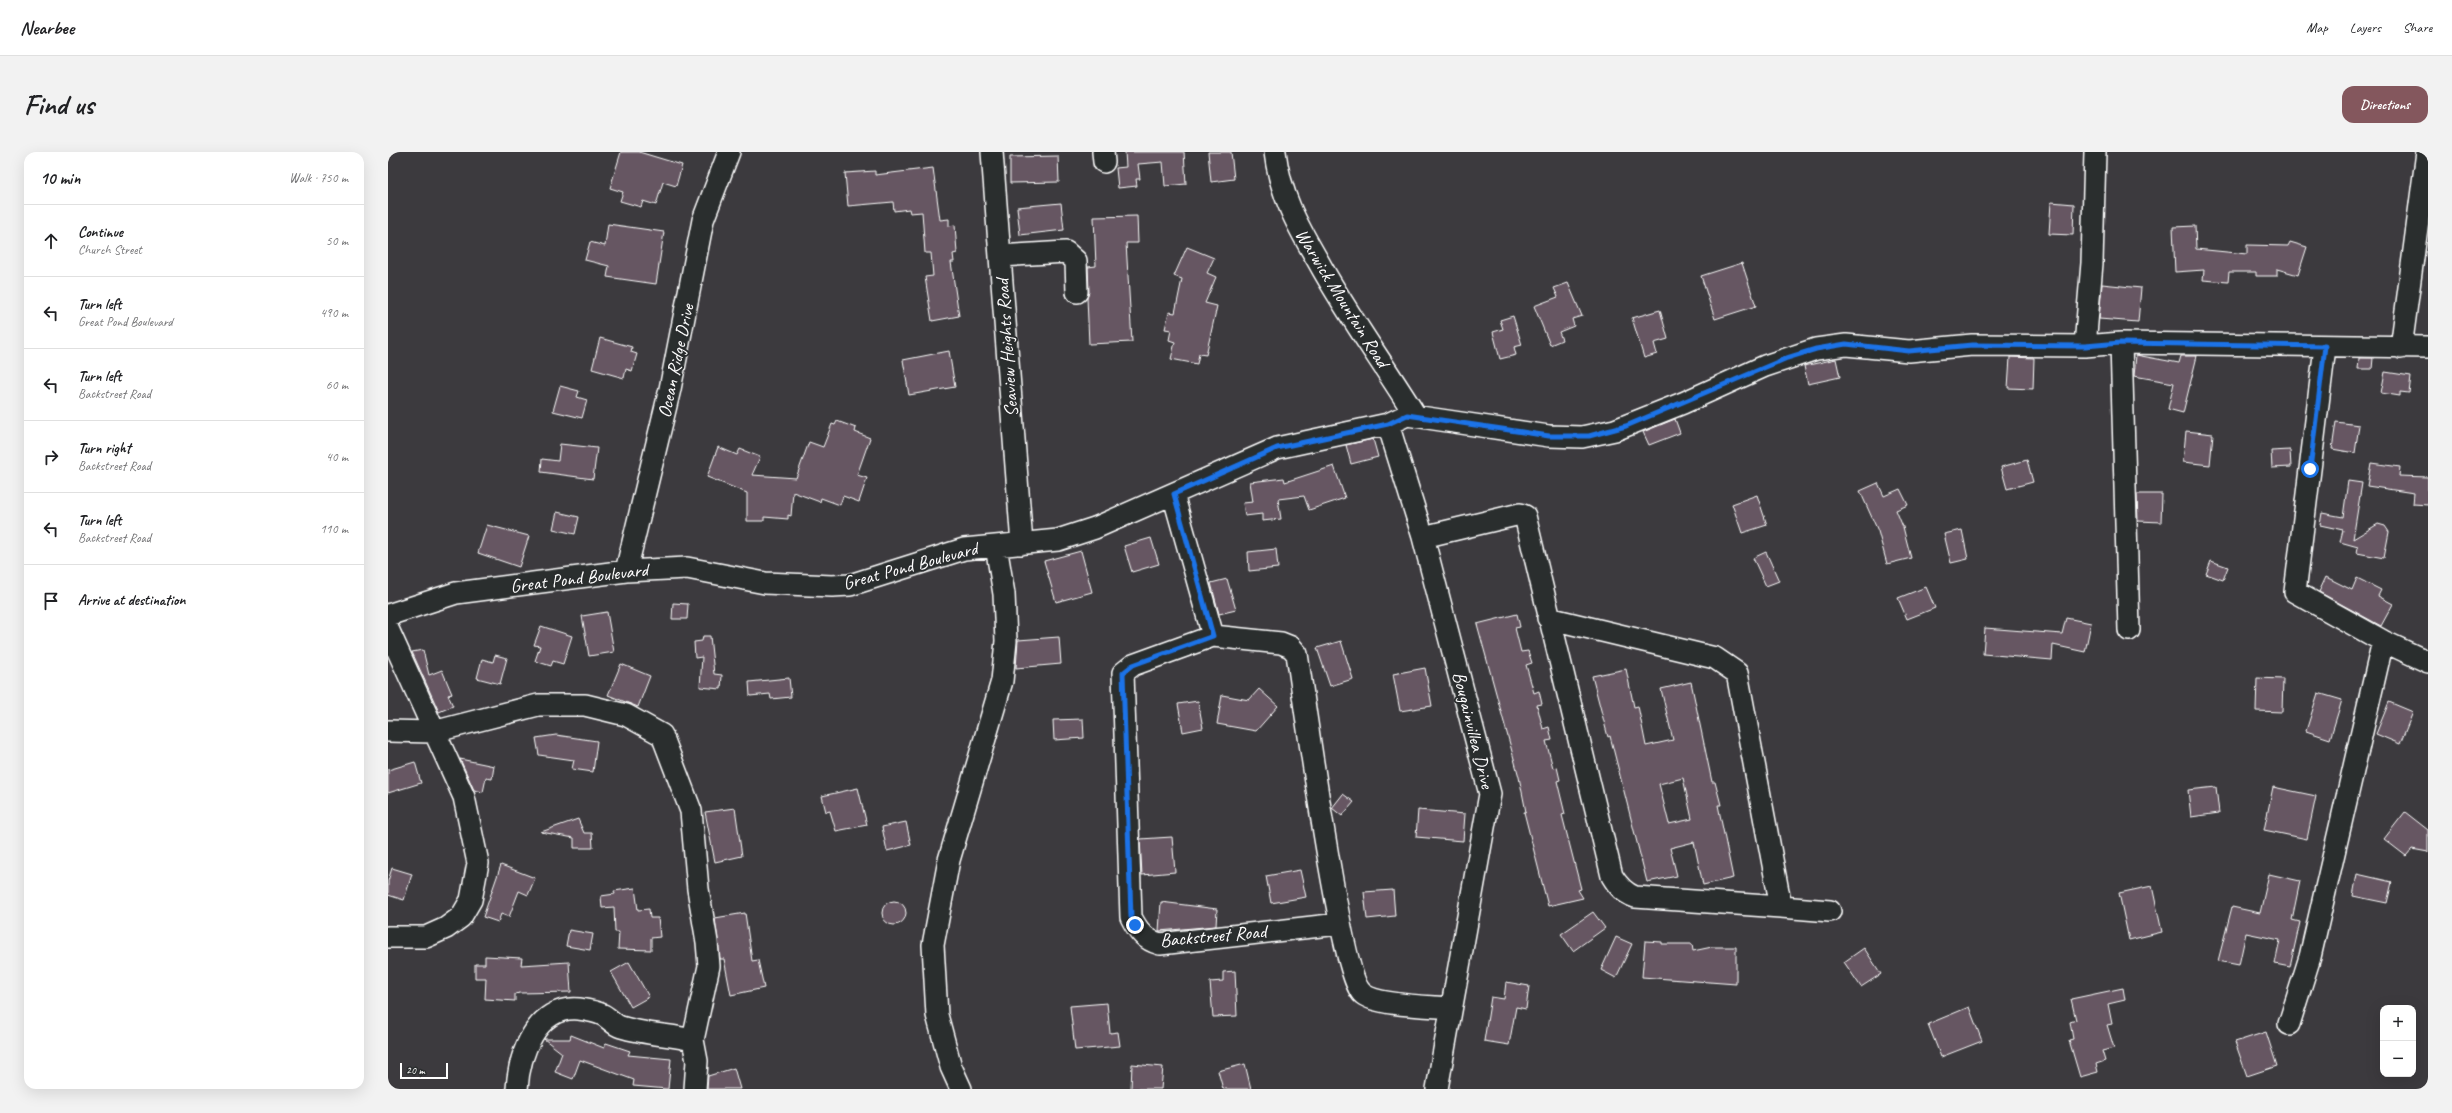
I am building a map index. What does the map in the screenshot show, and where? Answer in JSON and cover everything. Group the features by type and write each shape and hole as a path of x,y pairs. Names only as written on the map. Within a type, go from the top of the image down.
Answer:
{"street":[{"name":"Ocean Ridge Drive","path":"626,571 670,389 703,220 729,152"},
{"name":"Seaview Heights Road","path":"992,152 1022,544"},
{"name":"Warwick Mountain Road","path":"1275,152 1277,169 1292,215 1343,306 1382,362 1415,415"},
{"path":"2085,346 2092,263 2095,152"},
{"path":"2401,348 2427,152"},
{"path":"1000,256 1066,252 1076,261 1077,292"},
{"name":"Great Pond Boulevard","path":"388,615 456,593 626,571 687,568 764,583 841,586 964,550 1058,540 1096,528 1277,448 1388,424 1407,415 1549,436 1589,436 1626,426 1765,366 1816,349 1846,344 1909,351 1972,345 2085,346 2120,343 2401,348 2428,347"},
{"path":"2120,343 2129,630"},
{"path":"2325,346 2295,592 2383,641 2428,662"},
{"name":"Bougainvillea Drive","path":"1388,424 1423,537 1490,794 1437,1089"},
{"path":"1174,494 1213,636 1281,643 1291,648 1297,654 1340,924 1356,982 1361,993 1373,1001 1452,1008"},
{"path":"1423,537 1520,514 1525,516 1548,618 1612,876 1617,885 1626,894 1635,897 1830,911"},
{"path":"962,1089 951,1067 937,1015 933,945 949,860 1002,681 1006,641 1004,594 996,546"},
{"path":"1548,618 1715,658 1737,673 1781,907"},
{"path":"388,629 433,732 464,797 478,864 470,900 461,917 446,928 426,937 388,937"},
{"name":"Backstreet Road","path":"1213,636 1133,665 1123,673 1131,917 1142,935 1150,941 1160,944 1340,924"},
{"path":"2288,1024 2310,957 2383,641"},
{"path":"388,731 433,732 538,705 585,705 626,715 662,735 691,812 698,889 707,942 709,966 693,1040 697,1061 694,1089"},
{"path":"517,1089 518,1069 533,1034 542,1022 558,1013 578,1009 603,1015 620,1027 693,1040"}],"building":[{"path":"621,152 639,152 682,165 676,186 663,182 656,205 643,201 641,207 620,201 623,192 610,188"},
{"path":"1125,152 1184,152 1186,184 1165,186 1163,162 1138,164 1140,179 1136,179 1137,186 1118,188 1116,168 1126,167"},
{"path":"1208,152 1231,152 1234,179 1211,182"},
{"path":"1058,156 1059,182 1010,183 1010,157"},
{"path":"933,168 940,220 949,219 949,226 955,225 957,253 953,254 954,262 951,262 959,316 932,321 925,277 933,276 931,253 925,253 922,212 910,213 909,209 894,211 893,202 848,206 845,173 875,171 875,175"},
{"path":"2051,202 2074,204 2073,235 2049,234"},
{"path":"1061,203 1064,230 1020,235 1017,207"},
{"path":"1137,216 1138,243 1126,243 1132,342 1089,344 1087,298 1089,292 1088,267 1096,266 1094,217"},
{"path":"608,224 664,232 656,284 607,277 609,266 585,260 590,242 605,246"},
{"path":"2195,226 2196,249 2247,254 2247,245 2288,246 2290,242 2307,247 2298,275 2277,269 2277,276 2256,276 2256,272 2229,272 2228,282 2203,280 2204,270 2175,272 2173,227"},
{"path":"1187,247 1214,258 1207,273 1216,277 1205,303 1217,306 1206,355 1199,354 1197,364 1171,359 1175,342 1169,340 1171,330 1165,329 1169,312 1175,313 1182,279 1174,276"},
{"path":"1742,263 1756,306 1715,319 1701,276"},
{"path":"1568,283 1582,316 1572,319 1574,326 1559,332 1562,340 1550,345 1534,306 1558,297 1554,288"},
{"path":"2102,284 2141,288 2138,322 2099,319"},
{"path":"1660,310 1668,339 1654,343 1657,354 1644,358 1632,318"},
{"path":"1513,316 1522,345 1514,347 1516,355 1500,359 1493,332 1503,329 1500,320"},
{"path":"600,338 632,347 631,352 637,354 632,371 626,369 624,378 592,369"},
{"path":"949,351 955,387 909,395 903,360"},
{"path":"2136,355 2179,363 2181,356 2197,356 2183,413 2168,409 2174,383 2134,376"},
{"path":"2010,357 2034,358 2033,389 2008,388"},
{"path":"2359,358 2373,358 2372,369 2358,369"},
{"path":"1836,359 1840,377 1808,384 1804,366"},
{"path":"2385,372 2411,376 2409,393 2400,392 2400,396 2381,393"},
{"path":"560,386 579,391 577,397 587,400 582,418 553,411"},
{"path":"1675,419 1680,433 1649,445 1643,432"},
{"path":"837,421 856,428 855,432 870,438 857,475 867,478 859,502 843,496 840,505 821,498 820,502 793,492 791,516 788,515 788,519 764,517 764,521 747,521 747,493 707,477 718,447 737,455 740,449 760,457 752,475 796,478 809,442 823,447 832,424 835,425"},
{"path":"2336,422 2359,425 2355,453 2332,449"},
{"path":"2186,431 2213,434 2210,465 2183,462"},
{"path":"1373,439 1378,457 1351,464 1346,445"},
{"path":"560,444 597,448 593,479 541,472 542,459 558,461"},
{"path":"2290,450 2291,467 2272,468 2271,451"},
{"path":"2027,460 2033,482 2007,489 2001,467"},
{"path":"2371,463 2400,467 2399,476 2428,477 2428,505 2413,504 2414,493 2367,486"},
{"path":"1334,466 1345,498 1309,510 1304,496 1278,499 1281,519 1262,521 1262,514 1245,516 1243,503 1253,502 1250,482 1284,478 1285,482"},
{"path":"2348,481 2362,483 2353,539 2378,524 2385,526 2389,532 2384,558 2357,553 2358,547 2340,542 2343,530 2320,525 2322,513 2343,517"},
{"path":"1878,483 1884,496 1900,489 1908,505 1896,510 1903,527 1911,558 1887,564 1878,531 1860,491"},
{"path":"2137,494 2162,494 2161,522 2138,521"},
{"path":"1757,495 1767,525 1742,533 1732,504"},
{"path":"557,512 579,517 575,534 553,529"},
{"path":"487,525 529,536 519,567 478,553"},
{"path":"1962,530 1968,559 1951,563 1944,534"},
{"path":"1151,538 1159,564 1132,572 1124,546"},
{"path":"1276,549 1278,568 1249,571 1248,552"},
{"path":"1081,551 1092,592 1056,602 1044,561"},
{"path":"1766,552 1779,581 1766,586 1753,558"},
{"path":"2211,561 2228,567 2223,580 2206,574"},
{"path":"2326,577 2352,590 2357,578 2381,590 2378,596 2393,604 2381,626 2319,592"},
{"path":"1227,579 1236,610 1219,614 1211,583"},
{"path":"1926,587 1935,608 1907,619 1898,598"},
{"path":"673,603 688,604 687,619 672,619"},
{"path":"607,612 614,652 589,656 582,616"},
{"path":"1517,614 1520,627 1515,628 1521,652 1528,651 1532,663 1526,665 1534,693 1539,691 1542,704 1537,705 1543,729 1549,727 1552,740 1546,741 1553,768 1557,767 1560,780 1557,781 1565,814 1562,815 1581,889 1578,890 1583,898 1548,906 1524,812 1526,812 1519,777 1477,624"},
{"path":"2066,618 2091,623 2085,652 2053,645 2052,660 1983,654 1985,628 2062,634"},
{"path":"541,626 572,636 563,664 553,661 551,666 535,661 540,646 534,645"},
{"path":"703,636 710,636 714,674 722,675 721,689 700,687 702,657 695,658 694,642 702,641"},
{"path":"1059,637 1061,664 1016,668 1018,640"},
{"path":"1341,641 1353,679 1330,686 1317,648"},
{"path":"423,650 429,675 442,670 452,694 448,695 453,706 439,712 412,652"},
{"path":"495,655 507,658 500,684 477,678 482,659 493,662"},
{"path":"621,664 650,676 638,707 608,695"},
{"path":"1425,668 1432,706 1400,711 1393,674"},
{"path":"1626,669 1634,707 1638,706 1646,746 1673,740 1661,689 1691,682 1712,782 1715,782 1721,805 1718,805 1733,878 1703,885 1694,842 1670,848 1677,876 1647,882 1610,736 1608,737 1592,676","holes":["1683,778 1692,819 1669,824 1659,784"]},
{"path":"789,678 791,697 771,699 770,694 750,696 749,682"},
{"path":"2257,678 2283,679 2282,712 2256,711"},
{"path":"1259,689 1278,706 1256,731 1217,724 1222,695 1249,700"},
{"path":"2318,693 2342,700 2330,739 2306,731"},
{"path":"1198,701 1203,728 1183,732 1178,704"},
{"path":"2389,702 2413,712 2400,744 2376,734"},
{"path":"1083,719 1084,738 1054,740 1053,720"},
{"path":"556,735 597,741 593,772 572,769 574,760 539,755 536,738"},
{"path":"460,759 494,766 492,779 486,778 483,792 474,790"},
{"path":"415,762 421,783 388,793 388,770"},
{"path":"2216,787 2219,813 2191,817 2188,790"},
{"path":"2273,787 2316,796 2307,839 2264,830"},
{"path":"858,788 867,825 836,831 830,811 826,812 822,796"},
{"path":"1343,794 1354,802 1342,816 1332,808"},
{"path":"735,808 742,856 715,862 705,812"},
{"path":"1418,810 1465,814 1463,841 1416,837"},
{"path":"2405,812 2428,830 2428,852 2412,849 2406,856 2384,839"},
{"path":"578,819 584,833 592,833 593,848 574,848 574,838 541,832"},
{"path":"906,822 911,845 887,851 882,827"},
{"path":"1172,837 1175,872 1142,875 1140,839"},
{"path":"501,865 535,878 528,895 519,891 509,917 501,914 498,922 483,917"},
{"path":"392,868 412,874 404,900 388,895 388,881"},
{"path":"1300,870 1306,897 1271,903 1266,876"},
{"path":"2269,874 2300,881 2292,920 2300,922 2290,967 2275,964 2280,940 2246,933 2239,965 2218,961 2232,907 2260,913"},
{"path":"2357,874 2392,882 2387,903 2353,896"},
{"path":"2152,886 2162,932 2129,940 2119,893"},
{"path":"635,888 638,910 649,909 650,918 658,918 660,937 651,938 651,950 618,949 619,932 615,932 614,907 602,908 601,896 615,894 614,891"},
{"path":"1393,890 1395,916 1367,919 1364,892"},
{"path":"894,901 903,904 906,913 903,922 894,925 885,922 882,913 885,904"},
{"path":"1161,902 1217,909 1216,926 1159,931"},
{"path":"1593,912 1605,928 1573,951 1561,934"},
{"path":"745,913 752,961 758,960 764,988 731,995 724,959 720,959 715,918"},
{"path":"569,930 593,934 590,950 566,946"},
{"path":"1616,937 1632,944 1616,978 1601,970"},
{"path":"1645,941 1662,942 1662,944 1692,944 1693,951 1712,947 1736,947 1736,984 1642,977"},
{"path":"1864,948 1881,974 1861,987 1844,962"},
{"path":"485,956 522,958 521,965 569,962 571,992 520,993 515,994 515,1001 485,999 486,978 475,978 475,964 485,964"},
{"path":"629,962 649,997 631,1007 611,972"},
{"path":"1235,971 1237,1016 1213,1017 1210,982 1223,981 1223,972"},
{"path":"1506,982 1529,986 1526,1009 1516,1007 1509,1045 1484,1041 1491,997 1504,999"},
{"path":"2123,988 2125,1000 2108,1004 2112,1024 2107,1025 2114,1048 2102,1051 2105,1061 2096,1064 2098,1072 2080,1077 2069,1040 2073,1039 2070,1022 2076,1020 2071,999"},
{"path":"1107,1003 1110,1033 1118,1032 1120,1046 1075,1050 1070,1006"},
{"path":"1969,1007 1982,1041 1941,1057 1928,1024"},
{"path":"2266,1032 2277,1066 2247,1076 2235,1042"},
{"path":"571,1035 604,1048 606,1043 630,1051 628,1055 671,1059 668,1089 633,1086 634,1080 580,1060 573,1079 555,1072 562,1053 544,1039 570,1039"},
{"path":"1132,1064 1163,1067 1161,1089 1131,1089"},
{"path":"1245,1064 1251,1089 1223,1089 1218,1071"},
{"path":"734,1068 740,1089 707,1089 708,1076"}],"route":[{"path":"1135,925 1131,917 1123,673 1127,668 1133,665 1213,636 1174,494 1277,448 1388,424 1407,415 1549,436 1582,437 1603,434 1683,403 1765,366 1816,349 1846,344 1909,351 1972,345 2085,346 2120,343 2325,346 2310,469"}]}
